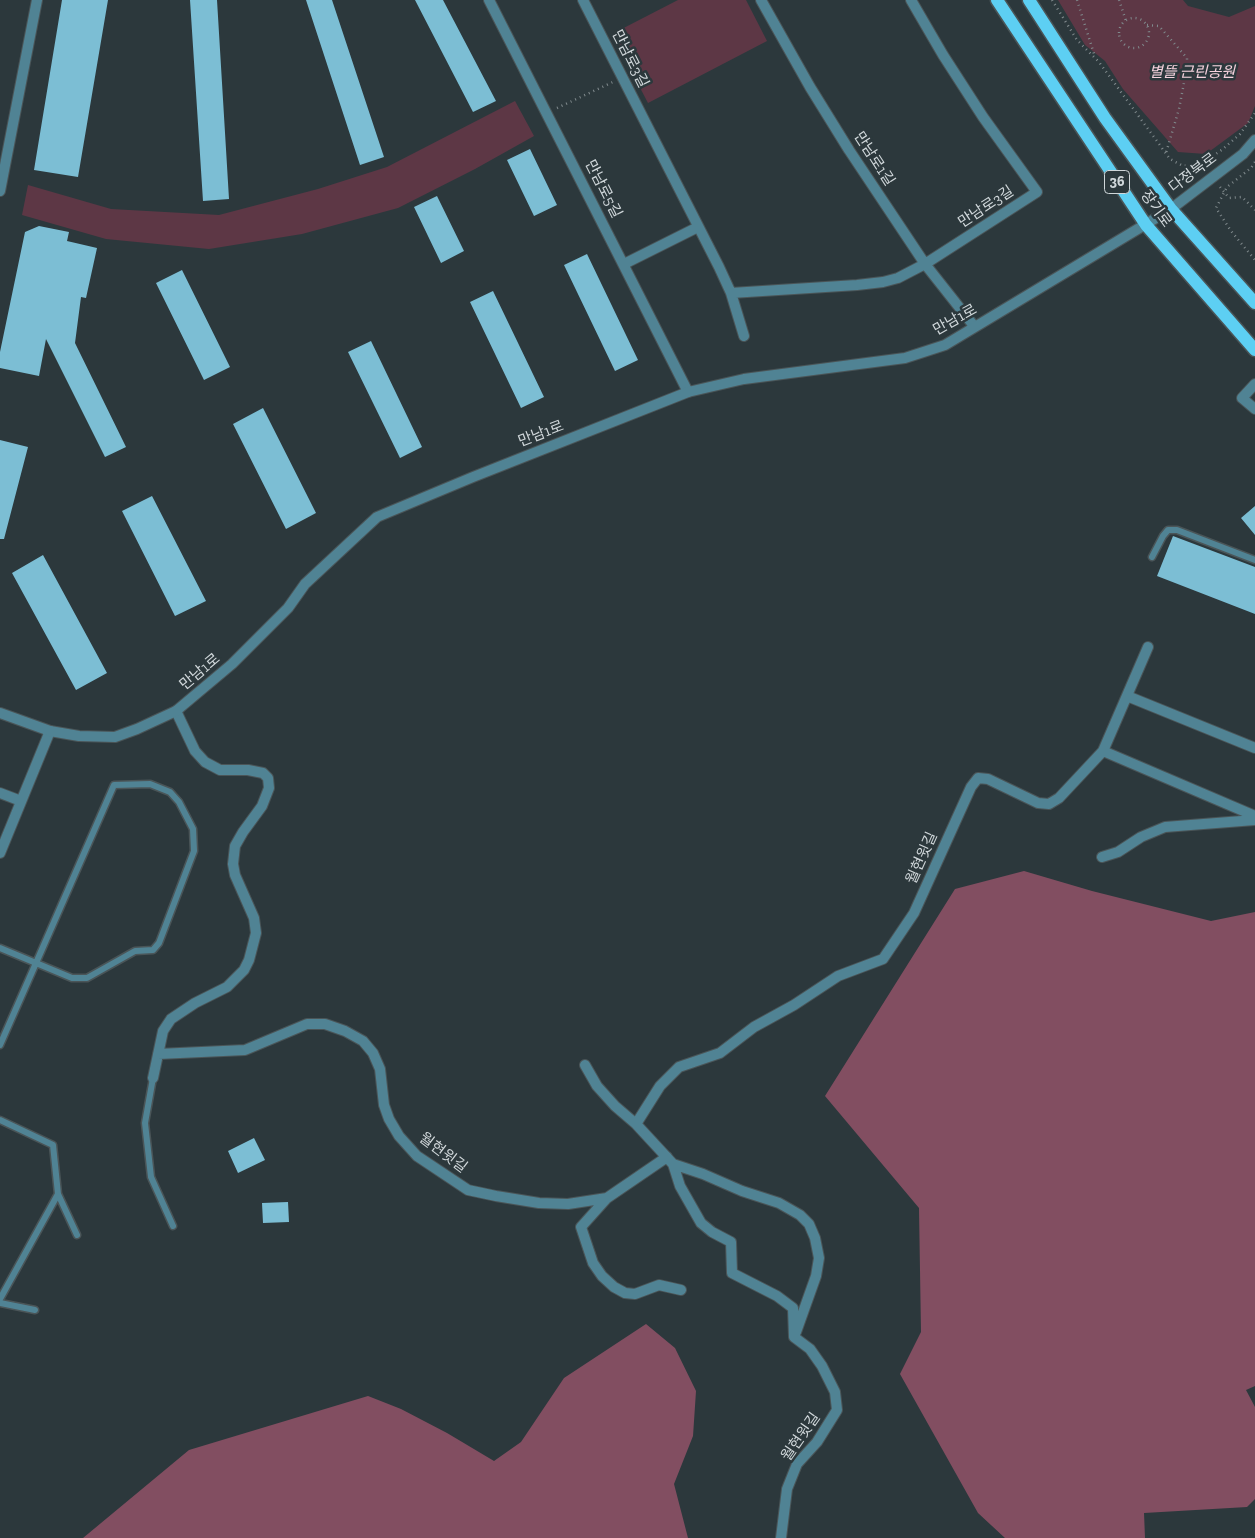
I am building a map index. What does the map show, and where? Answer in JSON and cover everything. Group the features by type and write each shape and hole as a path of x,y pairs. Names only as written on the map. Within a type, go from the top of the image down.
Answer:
{"main road":[{"name":"장기로","path":"996,0 1146,225 1255,350"},
{"name":"장기로","path":"1029,0 1105,118 1171,208 1255,303"}],"street":[{"path":"0,191 37,0"},
{"name":"만남로5길","path":"489,0 688,392"},
{"name":"만남로3길","path":"583,0 719,267 744,336"},
{"name":"만남로1길","path":"762,0 810,87 849,150 925,264 974,326"},
{"name":"만남로3길","path":"730,293 857,286 898,278 925,264 1037,192 983,118 911,0"},
{"name":"다정북로","path":"1146,225 1244,154 1255,140"},
{"name":"만남1로","path":"0,713 50,731 79,736 115,737 137,730 176,711 232,664 288,608 305,584 377,518 473,477 688,392 744,379 905,358 945,345 1146,225"},
{"path":"624,264 698,227"},
{"path":"1255,384 1242,398 1255,409"},
{"path":"1148,647 1103,752 1255,818"},
{"path":"1127,696 1255,748"},
{"path":"153,1078 163,1031 171,1019 195,1003 226,987 244,970 248,960 256,933 254,918 235,875 233,864 235,846 262,806 269,788 268,778 263,773 248,770 220,770 205,762 195,751 176,711"},
{"path":"0,853 50,731"},
{"name":"월현윗길","path":"636,1124 660,1086 679,1067 720,1053 754,1027 838,976 883,959 914,913 971,787 978,778 988,779 1038,802 1049,804 1059,798 1103,752"},
{"path":"0,793 21,801"},
{"path":"1102,857 1118,852 1141,836 1165,827 1255,818"},
{"name":"월현윗길","path":"158,1054 245,1050 307,1024 325,1024 345,1031 363,1041 373,1053 380,1070 384,1104 399,1136 417,1156 468,1190 539,1204 568,1204 607,1198"},
{"path":"584,1065 597,1086 615,1106 636,1124 670,1160 680,1186 701,1223 712,1232 731,1242 732,1273 777,1296 793,1308 794,1337"},
{"path":"670,1160 742,1191 779,1203 800,1215 809,1224 815,1238 819,1258 816,1276 794,1337"},
{"name":"월현윗길","path":"670,1160 607,1198 581,1227 593,1263 602,1276 614,1287 630,1294 659,1285 681,1290"},
{"name":"월현윗길","path":"781,1538 786,1489 797,1464 817,1442 837,1410 836,1392 822,1366 810,1349 794,1337"}],"lane":[{"path":"1152,557 1168,530 1177,530 1255,560"},
{"path":"0,948 36,963 72,978 87,978 134,951 153,950 159,944 194,851 193,829 179,802 170,792 150,784 114,785 36,963 0,1045"},
{"path":"153,1078 145,1123 151,1177 172,1226"},
{"path":"0,1120 53,1145 58,1194 78,1234"},
{"path":"0,1298 58,1194"},
{"path":"0,1303 35,1310"}],"path":[{"path":"1052,0 1077,40 1096,58 1170,160 1183,166 1201,164 1223,149 1240,134 1255,113"},
{"path":"1077,0 1096,58"},
{"path":"1120,0 1126,21"},
{"path":"1147,25 1148,39 1142,46 1127,47 1120,39 1120,29 1126,21 1139,19 1147,25 1159,26 1187,58 1179,109 1166,153"},
{"path":"546,112 622,78"},
{"path":"1255,162 1251,168 1227,187 1216,208 1231,231 1255,260"},
{"path":"1224,192 1229,198 1242,197 1255,210"}],"green space":[{"path":"678,0 746,0 767,41 648,103 612,34"},
{"name":"별뜰 근린공원","path":"1058,0 1183,0 1188,6 1229,17 1255,6 1255,106 1248,123 1206,154 1178,152 1123,89 1105,61 1085,45"},
{"path":"515,101 534,136 475,169 398,208 302,234 209,249 106,239 22,215 28,185 111,209 219,215 318,189 387,167"}],"shaded area":[{"path":"1024,871 1092,891 1211,921 1255,912 1255,1386 1246,1390 1255,1407 1255,1499 1247,1507 1144,1513 1145,1538 1005,1538 978,1513 900,1374 921,1332 919,1208 825,1096 955,889"},
{"path":"646,1324 675,1348 696,1391 693,1436 674,1484 688,1538 83,1538 189,1450 368,1396 401,1409 447,1433 494,1461 521,1442 564,1378"}],"building":[{"path":"62,0 108,0 78,177 34,170"},
{"path":"190,0 217,0 229,199 203,201"},
{"path":"306,0 332,0 384,157 360,165"},
{"path":"415,0 443,0 496,101 473,112"},
{"path":"530,149 557,205 534,216 507,160"},
{"path":"437,196 464,251 441,263 414,207"},
{"path":"39,226 69,232 67,241 97,248 86,298 81,297 75,343 126,447 105,457 46,339 39,376 0,368 0,352 25,232"},
{"path":"587,254 638,360 615,371 564,265"},
{"path":"182,270 230,367 204,380 156,283"},
{"path":"493,291 544,397 521,408 470,302"},
{"path":"371,341 422,447 400,458 348,352"},
{"path":"263,408 316,513 286,529 233,424"},
{"path":"0,440 28,447 4,539 0,539"},
{"path":"152,496 206,601 175,616 122,511"},
{"path":"1255,506 1255,535 1241,518"},
{"path":"1173,536 1255,567 1255,614 1157,576"},
{"path":"43,555 107,673 76,690 12,573"},
{"path":"254,1138 265,1160 238,1173 228,1151"},
{"path":"288,1202 289,1222 263,1223 262,1203"}]}
